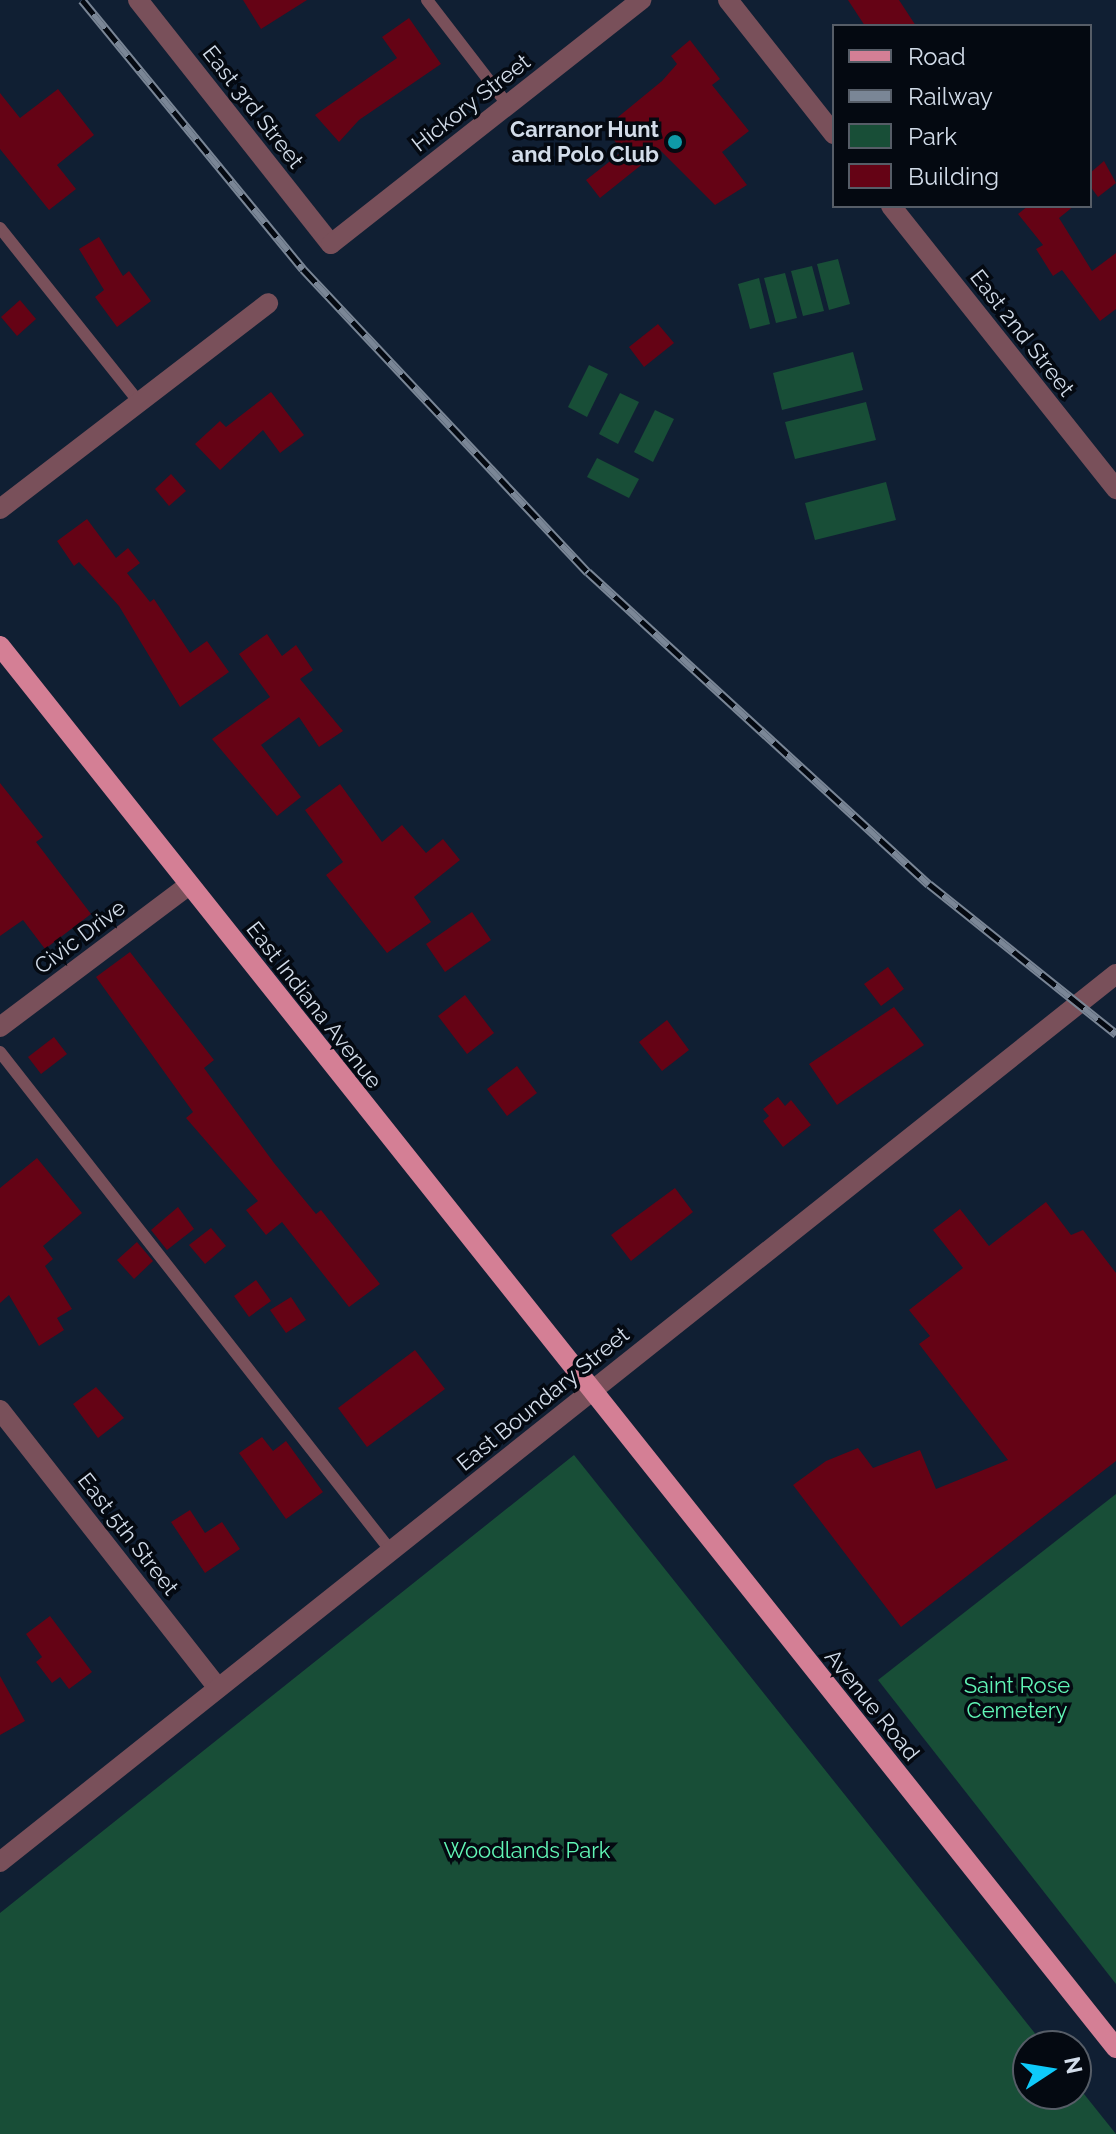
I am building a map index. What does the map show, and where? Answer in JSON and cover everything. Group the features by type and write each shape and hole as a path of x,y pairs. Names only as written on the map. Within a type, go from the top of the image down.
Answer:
{"main road":[{"name":"East Indiana Avenue","path":"0,646 591,1392"},
{"name":"Avenue Road","path":"591,1392 1116,2048"}],"street":[{"name":"East 3rd Street","path":"138,0 331,244"},
{"name":"Hickory Street","path":"331,244 641,0"},
{"path":"728,0 832,131"},
{"name":"East 2nd Street","path":"893,208 1116,489"},
{"path":"0,509 268,303"},
{"name":"Civic Drive","path":"0,1027 189,885"},
{"name":"East Boundary Street","path":"0,1862 1116,974"},
{"name":"East 5th Street","path":"0,1410 218,1688"}],"lane":[{"path":"427,0 507,104"},
{"path":"0,228 139,402"},
{"path":"0,1052 391,1551"}],"green space":[{"path":"838,259 850,304 829,310 817,264"},
{"path":"812,266 824,311 803,316 791,271"},
{"path":"785,273 797,318 776,323 764,278"},
{"path":"759,278 770,324 750,329 738,284"},
{"path":"853,352 863,390 782,410 773,373"},
{"path":"589,365 608,374 587,417 568,407"},
{"path":"620,393 639,402 618,444 599,434"},
{"path":"866,402 876,440 795,459 785,422"},
{"path":"655,410 674,419 653,462 634,452"},
{"path":"597,458 639,479 629,498 587,477"},
{"path":"886,482 896,520 815,540 805,503"},
{"name":"Woodlands Park","path":"574,1455 1032,2030 1012,2030 1012,2110 1092,2110 1092,2104 1116,2134 0,2134 0,1913"},
{"name":"Saint Rose Cemetery","path":"1116,1494 1116,1984 878,1680"}],"building":[{"path":"243,0 307,0 261,29"},
{"path":"848,0 899,0 915,24 864,24"},
{"path":"409,18 441,64 359,120 339,142 315,115 397,58 382,37"},
{"name":"Carranor Hunt and Polo Club","path":"690,40 720,79 712,85 749,131 722,152 747,185 715,205 660,150 600,198 586,180 623,151 609,134 617,128 612,122 662,81 677,64 671,56"},
{"path":"58,89 94,135 57,165 76,189 49,210 0,149 0,93 20,118"},
{"path":"1104,161 1116,183 1098,197 1092,189 1092,171"},
{"path":"1026,208 1072,208 1059,218 1092,271 1116,253 1116,309 1100,321 1062,270 1053,276 1036,249 1043,245 1018,214"},
{"path":"99,237 123,276 129,271 151,301 117,327 95,297 104,290 79,249"},
{"path":"20,300 36,319 17,336 1,317"},
{"path":"658,324 674,343 644,367 629,347"},
{"path":"271,392 304,435 280,453 263,430 220,470 195,444 220,421 226,427"},
{"path":"171,474 186,491 169,506 155,489"},
{"path":"87,519 116,558 128,548 140,563 127,573 150,602 154,599 190,653 207,641 229,672 180,707 119,606 79,562 74,566 57,541"},
{"path":"267,634 282,656 296,645 313,670 300,679 343,731 319,747 299,717 261,745 301,797 277,816 212,739 270,697 239,654"},
{"path":"0,783 43,837 36,842 91,914 45,949 23,920 0,936"},
{"path":"340,784 382,842 402,825 426,853 443,839 460,860 414,897 431,922 387,953 326,875 343,862 305,810"},
{"path":"472,912 491,940 445,972 426,944"},
{"path":"130,952 214,1060 204,1068 274,1163 316,1214 321,1210 380,1284 349,1307 282,1222 266,1235 246,1210 258,1201 186,1118 193,1112 96,977"},
{"path":"888,967 904,989 881,1006 864,984"},
{"path":"465,995 494,1033 467,1054 438,1016"},
{"path":"894,1007 924,1045 837,1105 809,1064"},
{"path":"667,1020 689,1050 662,1071 639,1042"},
{"path":"54,1037 67,1054 41,1074 28,1057"},
{"path":"517,1066 537,1093 507,1116 487,1089"},
{"path":"778,1097 785,1106 791,1100 811,1125 783,1147 763,1121 769,1116 763,1109"},
{"path":"37,1158 82,1213 43,1246 53,1259 45,1266 72,1309 57,1318 64,1330 39,1346 9,1295 0,1303 0,1188"},
{"path":"675,1188 693,1212 631,1261 611,1235"},
{"path":"1046,1202 1071,1235 1083,1230 1116,1273 1116,1461 901,1627 793,1485 826,1461 858,1448 873,1468 920,1450 936,1489 1008,1460 919,1344 930,1336 909,1310 963,1268 933,1230 960,1209 989,1246"},
{"path":"178,1207 194,1229 167,1250 151,1230"},
{"path":"211,1228 226,1246 205,1264 189,1245"},
{"path":"137,1242 153,1261 134,1279 117,1260"},
{"path":"256,1280 271,1301 249,1317 234,1296"},
{"path":"291,1297 306,1320 286,1333 270,1310"},
{"path":"415,1350 445,1389 367,1447 338,1408"},
{"path":"96,1387 124,1418 98,1438 73,1404"},
{"path":"262,1437 273,1451 286,1441 323,1492 286,1519 239,1453"},
{"path":"190,1510 205,1533 222,1522 240,1549 205,1573 171,1522"},
{"path":"50,1616 92,1672 69,1689 60,1677 52,1683 36,1662 42,1657 26,1634"},
{"path":"0,1676 25,1721 0,1735"}],"railway":[{"path":"82,0 303,269 588,572 929,884 1116,1034"}],"place":[{"name":"Carranor Hunt and Polo Club","path":"675,142"}]}
